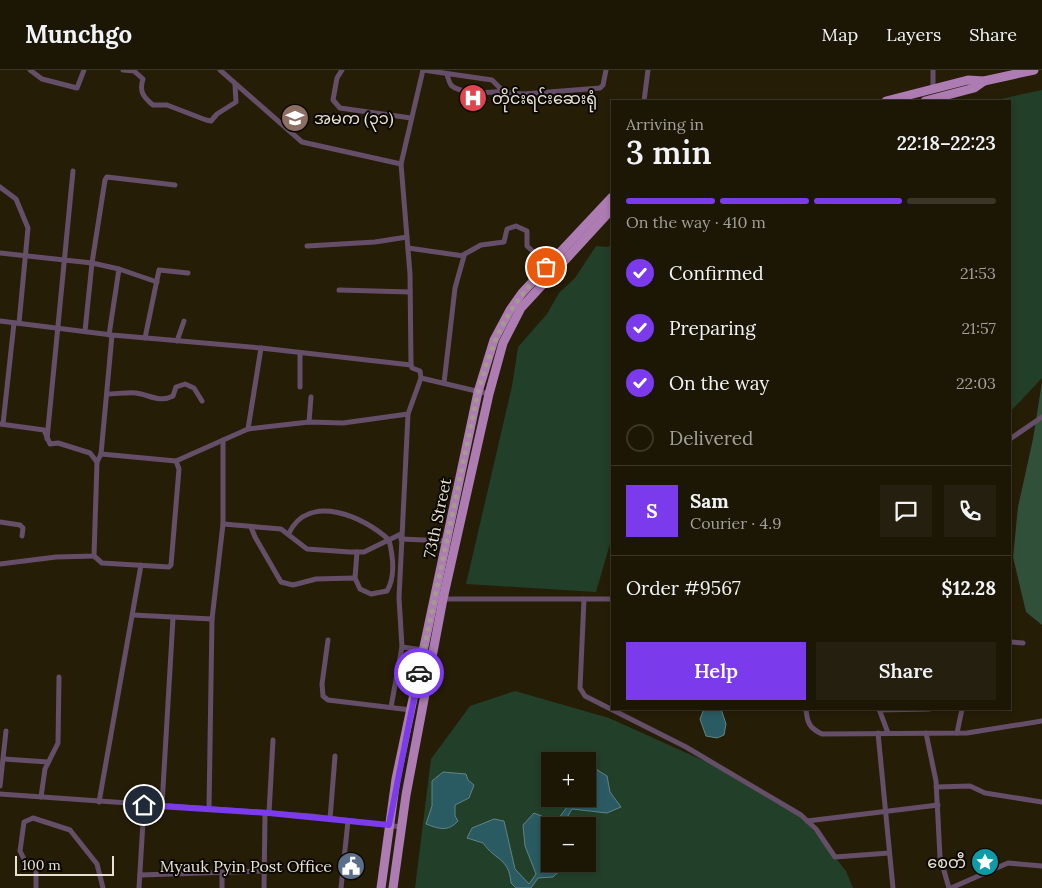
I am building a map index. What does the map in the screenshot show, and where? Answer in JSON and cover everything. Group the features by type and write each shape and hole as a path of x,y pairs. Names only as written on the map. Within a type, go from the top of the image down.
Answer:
{"main road":[{"path":"890,100 968,80 984,81 1034,70"},
{"path":"929,100 974,88 984,81"},
{"name":"73th Street","path":"381,888 389,825 424,650 439,598 498,357 511,325 521,308 551,269 611,198"},
{"name":"73th Street","path":"393,888 447,541 478,392 501,326 522,293 551,269 611,210"}],"street":[{"path":"30,70 42,79 77,88 84,70"},
{"path":"123,70 134,71 143,79 141,86 142,95 153,104 167,105 211,121 217,114 236,102 235,85"},
{"path":"220,70 306,145 401,164"},
{"path":"342,70 337,78 333,100 340,108 411,118"},
{"path":"411,365 408,248 401,164 423,70 492,80 503,91"},
{"path":"446,74 452,86 456,89 524,94 598,88 603,85 606,70"},
{"path":"644,100 648,70"},
{"path":"933,70 933,89"},
{"path":"47,439 73,171"},
{"path":"85,331 92,264 105,180 107,177 175,184"},
{"path":"0,187 13,195 25,216 28,228 17,323 2,424 41,429 50,444 58,443 90,453 98,462"},
{"path":"408,248 463,254 481,245 504,242 508,227 516,226 526,231 527,246 551,269"},
{"path":"307,246 375,242 407,237"},
{"path":"0,253 92,264 119,269 157,282"},
{"path":"444,383 455,288 464,258 463,254"},
{"path":"94,556 98,462 101,454 111,335 119,269"},
{"path":"145,338 159,270 188,272"},
{"path":"339,290 410,292"},
{"path":"177,340 184,321"},
{"path":"0,322 411,365 420,371 420,378 408,414 398,598 402,647 391,707"},
{"path":"248,429 261,348"},
{"path":"300,354 300,387"},
{"path":"420,378 489,394"},
{"path":"107,394 135,393 153,398 167,399 172,396 176,387 184,384 194,388 202,401"},
{"path":"308,422 311,397"},
{"path":"101,454 176,461 248,429 308,422 343,423 408,414"},
{"path":"1011,438 1042,417"},
{"path":"209,808 212,619 223,524 223,440"},
{"path":"0,564 56,557 94,556 102,562 141,566 172,565 179,469 176,461"},
{"path":"289,533 292,526 314,513 337,512 356,517 390,540 392,574 391,583 387,590 378,594 365,592 360,589 355,578 357,552"},
{"path":"0,522 20,525 23,528 22,536"},
{"path":"223,524 251,528 271,527 289,533 297,543 307,548 357,552 364,552 401,537 447,541"},
{"path":"251,528 281,582 293,585 316,579 355,578"},
{"path":"99,802 141,566"},
{"path":"439,598 611,598"},
{"path":"584,599 580,688 582,693 611,708"},
{"path":"133,615 212,619"},
{"path":"162,805 173,618"},
{"path":"328,640 322,684 323,696 328,700 412,710"},
{"path":"1011,642 1023,643"},
{"path":"402,647 424,650"},
{"path":"41,796 48,762 54,756 58,744 59,678"},
{"path":"614,710 727,770 807,820 838,858 889,853"},
{"path":"806,710 808,723 812,730 822,734 957,733 1042,721"},
{"path":"879,710 888,733"},
{"path":"957,733 962,710"},
{"path":"0,786 6,732"},
{"path":"878,733 893,888"},
{"path":"926,733 936,787 940,857 950,888 1008,863 1042,866"},
{"path":"264,888 267,813 273,740"},
{"path":"330,818 335,756"},
{"path":"3,757 48,762"},
{"path":"936,787 970,786 985,793 1042,802"},
{"path":"0,794 209,808 330,818 402,827"},
{"path":"139,888 144,805"},
{"path":"807,820 938,805"},
{"path":"36,888 36,864 24,861 20,852 24,822 33,818 70,830 97,864 102,888"},
{"path":"341,888 348,821"},
{"path":"140,875 264,871"},
{"path":"222,872 222,888"}],"green space":[{"path":"1042,90 1042,378 1011,411 1011,100 996,100"},
{"path":"611,244 611,540 596,592 466,584 512,386 518,347 547,314 559,293 575,278 596,246 608,247"},
{"path":"1042,382 1042,625 1026,612 1013,557 1018,507 1033,439"},
{"path":"515,691 609,718 709,763 801,815 846,871 853,888 415,888 431,759 470,706"}],"water":[{"path":"704,710 721,710 726,724 724,735 717,738 706,736 700,719"},
{"path":"596,769 607,776 610,792 621,807 607,813 572,809 567,817 560,817 567,807 596,807"},
{"path":"443,772 466,774 468,780 474,785 469,798 455,805 455,816 458,821 451,827 443,829 426,824 432,806 432,781"},
{"path":"534,813 544,817 541,817 541,872 558,872 553,877 538,878 531,888 516,888 511,883 505,864 483,843 467,838 472,828 494,819 504,821 515,869 529,884 536,874 525,846 523,825"}],"way so far":[{"path":"419,673 478,392 488,359 494,340 510,310 522,293 546,267"}],"place":[{"name":"တိုင်းရင်းဆေးရုံ","path":"473,98"},
{"name":"အမက (၃၁)","path":"295,118"},
{"name":"စေတီ","path":"985,862"},
{"name":"Myauk Pyin Post Office","path":"351,866"}],"route":[{"path":"144,805 311,816 389,825 396,779 419,673"}]}
